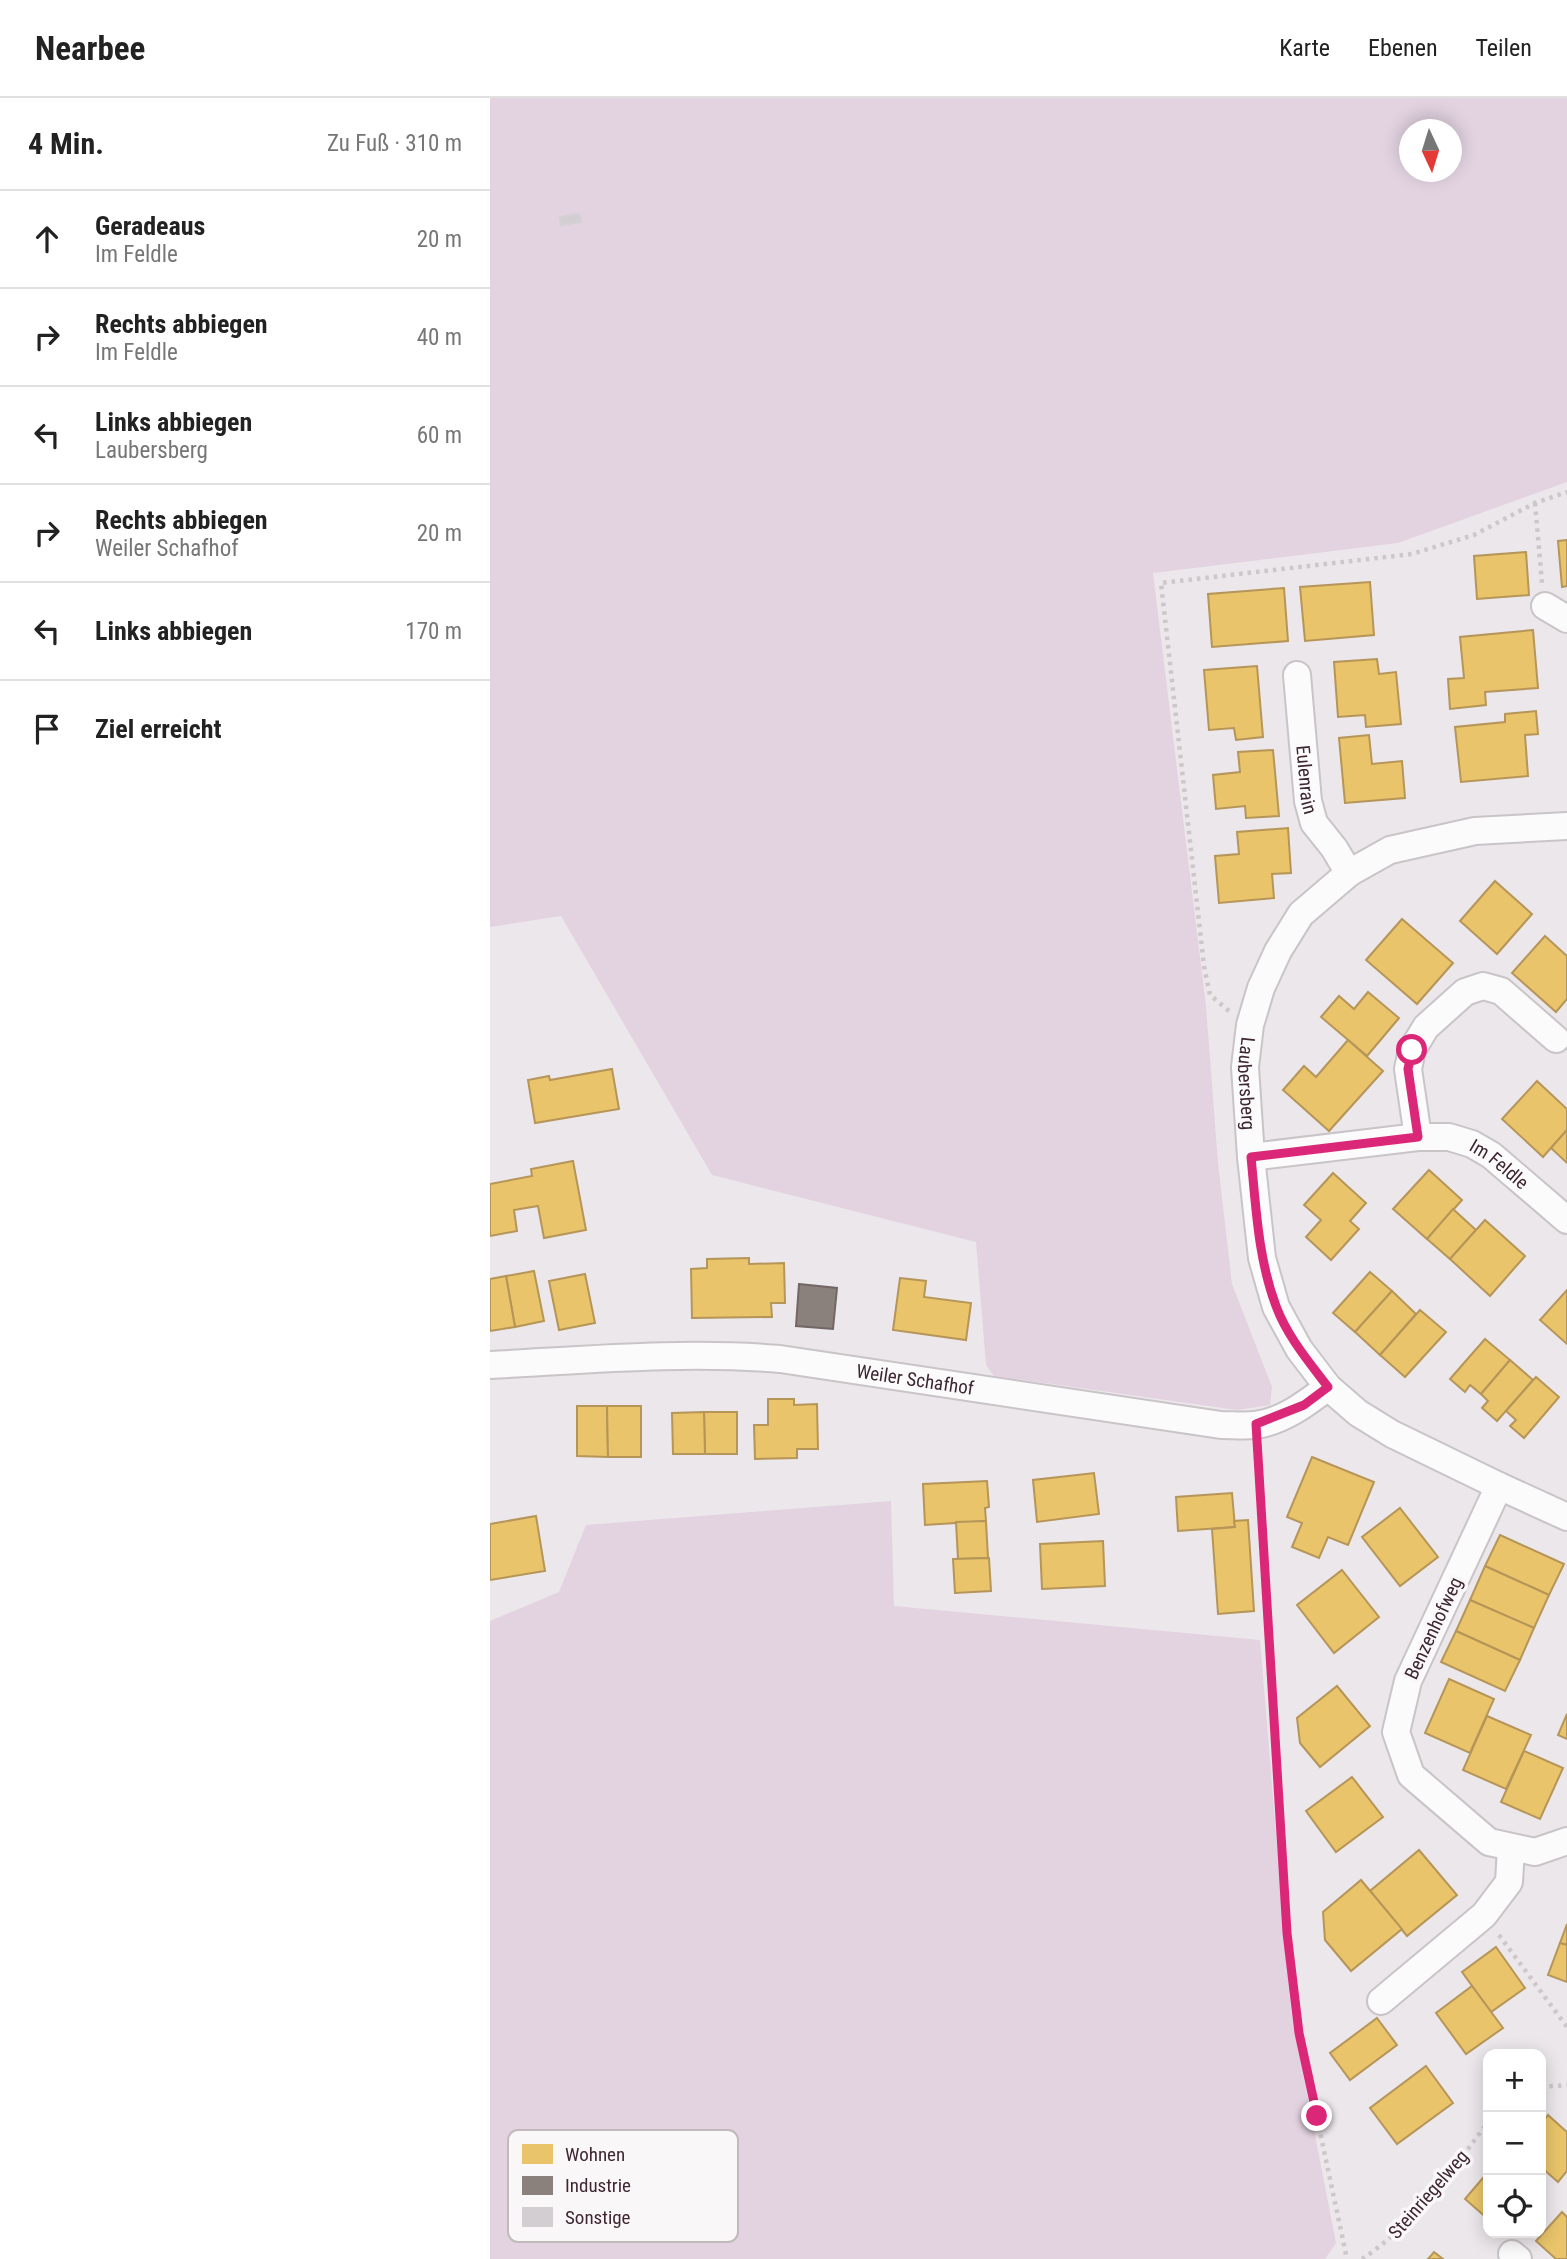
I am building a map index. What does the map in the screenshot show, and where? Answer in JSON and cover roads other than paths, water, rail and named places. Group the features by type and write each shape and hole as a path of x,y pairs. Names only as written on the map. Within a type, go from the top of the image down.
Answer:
{"street":[{"name":"Eulenrain","path":"1297,675 1308,801 1314,823 1335,848 1349,873"},
{"name":"Laubersberg","path":"1567,826 1475,831 1390,850 1349,873 1301,914 1278,951 1261,988 1250,1025 1245,1067 1262,1258 1276,1307 1299,1349 1328,1387 1358,1413 1392,1434 1567,1517"},
{"path":"1418,1137 1408,1069 1412,1050 1426,1027 1465,992 1483,986 1501,991 1556,1039"},
{"name":"Im Feldle","path":"1251,1157 1418,1137 1449,1137 1472,1143 1491,1154 1567,1220"},
{"name":"Weiler Schafhof","path":"490,1365 674,1355 742,1356 793,1361 1221,1425 1256,1424 1304,1405 1328,1387"},
{"name":"Benzenhofweg","path":"1499,1486 1408,1681 1396,1732 1411,1775 1489,1842 1535,1852 1567,1841"},
{"path":"1381,2001 1484,1915 1509,1882 1511,1848"}]}
